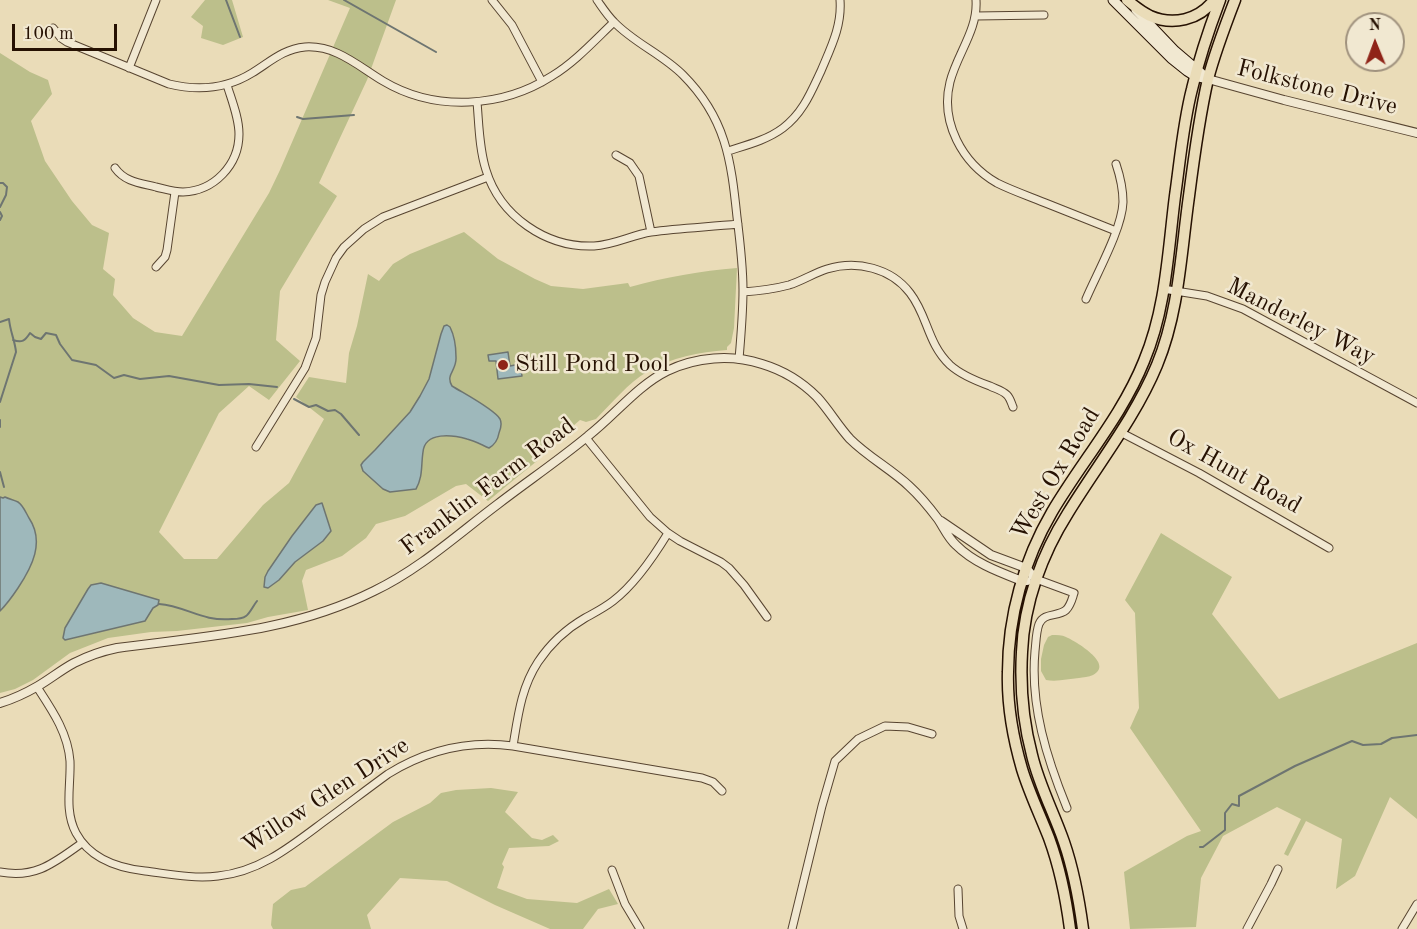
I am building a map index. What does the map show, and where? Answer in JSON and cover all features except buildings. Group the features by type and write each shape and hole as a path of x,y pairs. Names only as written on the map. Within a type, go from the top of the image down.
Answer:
{"main road":[{"path":"1113,0 1172,59 1187,71 1208,79"},
{"path":"1127,0 1196,73"},
{"path":"1127,0 1142,12 1167,21 1194,16 1214,0"},
{"name":"West Ox Road","path":"1070,929 1062,881 1050,840 1023,772 1015,740 1010,711 1008,671 1013,615 1026,568 1040,534 1112,423 1146,358 1155,331 1163,289 1184,134 1196,73 1220,0"},
{"name":"West Ox Road","path":"1083,929 1069,856 1035,765 1024,717 1022,648 1028,611 1036,579 1049,546 1145,390 1157,364 1169,327 1176,291 1195,150 1208,79 1235,0"}],"street":[{"path":"129,68 156,0"},
{"path":"492,0 512,25 542,82"},
{"path":"597,0 614,22 670,63 694,87 720,130 728,151 733,177 742,263 743,292 739,359"},
{"path":"728,151 775,134 802,109 836,36 840,17 840,0"},
{"path":"976,0 974,23 954,69 948,92 948,116 960,147 976,167 998,183 1116,231"},
{"path":"976,16 1044,15"},
{"path":"53,28 67,42 169,84 183,87 208,88 227,85 243,79 286,51 314,47 341,54 384,82 415,95 446,102 477,102 509,96 542,82 567,66 614,22"},
{"name":"Folkstone Drive","path":"1208,79 1417,133"},
{"path":"115,168 119,174 132,181 175,192 203,188 219,177 236,153 239,133 227,85"},
{"path":"477,102 482,155 488,177 513,215 533,230 568,244 594,246 651,232 738,224"},
{"path":"616,155 630,163 639,176 651,232"},
{"path":"1086,299 1106,256 1122,210 1121,182 1116,164"},
{"path":"256,447 312,353 321,295 330,270 344,247 364,229 383,217 488,177"},
{"path":"156,267 165,257 167,250 175,192"},
{"path":"743,292 766,290 791,284 835,267 860,266 881,271 900,282 915,299 934,345 950,364 968,377 1002,391 1011,400 1013,407"},
{"name":"Manderley Way","path":"1163,289 1207,296 1243,309 1417,403"},
{"name":"Franklin Farm Road","path":"0,703 37,687 84,658 102,652 269,627 304,619 376,591 415,567 586,438 645,385 669,371 697,361 712,359 739,359 761,364 788,375 806,387 818,398 852,441 910,487 938,519 956,546 991,568 1022,581"},
{"name":"Ox Hunt Road","path":"1120,432 1199,473 1329,548"},
{"path":"586,438 650,517 680,541 729,568 767,618"},
{"name":"Franklin Farm Road","path":"938,519 991,555 1026,568 1036,579"},
{"path":"513,746 524,691 530,676 545,652 568,630 604,608 623,592 668,533"},
{"path":"1022,581 1036,579 1074,593 1065,611 1041,620 1035,664 1036,700 1044,742 1048,760 1067,808"},
{"name":"Willow Glen Drive","path":"37,687 56,717 65,737 70,760 69,814 82,843 105,860 131,869 204,877 242,872 256,867 284,852 388,774 420,757 468,744 513,746 702,778 713,782 722,791"},
{"path":"792,929 835,761 858,740 885,726 908,727 932,734"},
{"path":"0,872 18,874 39,870 49,866 82,843"},
{"path":"1247,929 1278,869"},
{"path":"612,870 625,904 640,929"},
{"path":"958,889 959,916 963,929"},
{"path":"1402,929 1417,904"}],"green space":[{"path":"205,0 232,0 243,37 223,45 201,38 203,26 191,17"},
{"path":"328,0 396,0 367,80 319,183 337,196 280,291 276,340 300,361 269,400 249,386 219,413 159,532 184,559 217,559 263,505 289,483 324,419 296,397 309,377 346,383 349,353 368,274 379,281 393,264 410,254 464,232 498,259 551,286 583,289 628,283 630,287 683,275 737,268 731,343 727,350 676,359 640,376 596,419 586,422 580,420 539,455 537,461 488,501 466,484 456,486 405,516 376,524 366,538 342,556 306,570 302,581 308,610 247,623 108,638 70,653 33,680 0,693 0,611 27,574 20,503 0,497 0,53 30,72 48,80 52,94 31,121 45,161 72,201 92,225 109,233 103,269 115,279 113,295 133,318 155,332 182,336 269,193 350,8","holes":["435,362 455,367 450,378 452,386 488,408 483,446 458,436 431,439 423,448 419,484 416,489 412,489 363,462 400,424 416,403 429,380","322,503 331,531 323,541 295,562 279,580","92,585 145,621 66,640 65,628"]},
{"path":"1161,533 1232,577 1212,614 1279,699 1417,643 1417,819 1390,797 1355,876 1336,889 1342,839 1306,821 1288,856 1284,854 1301,819 1277,807 1223,836 1201,878 1196,927 1130,929 1124,872 1187,836 1201,831 1130,728 1139,708 1135,613 1125,600"},
{"path":"1064,636 1091,653 1099,665 1099,670 1088,677 1058,681 1046,680 1041,671 1041,659 1044,645 1048,637"},
{"path":"491,788 518,792 505,812 532,838 542,840 553,835 559,841 549,846 509,848 502,864 504,867 497,888 527,899 577,903 609,889 618,904 598,909 583,929 550,929 447,881 400,878 367,915 371,929 273,929 271,925 273,904 291,890 305,887 393,822 430,803 441,793"}],"water":[{"path":"447,325 454,337 456,349 456,362 450,375 450,382 452,386 497,415 501,424 498,437 489,448 461,438 440,436 434,438 425,445 421,475 416,489 390,492 383,489 363,471 361,465 410,412 420,396 429,379 444,326"},
{"name":"Still Pond Pool","path":"508,352 510,366 520,364 522,376 498,379 496,361 489,361 488,355"},
{"path":"0,497 21,505 34,527 36,545 28,572 0,611"},
{"path":"322,503 331,531 323,541 295,562 279,580 268,588 264,587 268,571 292,536 316,505"},
{"path":"101,583 159,600 158,605 153,608 145,621 65,640 63,638 65,628 88,589 91,585"}],"waterway":[{"path":"226,0 240,37"},
{"path":"344,0 436,52"},
{"path":"297,117 303,119 354,115"},
{"path":"0,183 7,187 0,207"},
{"path":"0,212 2,216 0,220"},
{"path":"0,322 9,319 16,352 0,402"},
{"path":"13,340 23,341 30,333 41,339 46,333 56,335 72,360 96,365 114,378 124,375 140,379 169,376 219,385 249,384 277,387"},
{"path":"294,399 309,407 316,405 328,411 335,410 359,435"},
{"path":"0,420 0,427"},
{"path":"0,472 4,487"},
{"path":"159,604 212,618 236,619 246,616 257,601"},
{"path":"1200,847 1225,830 1225,813 1232,804 1239,806 1239,796 1295,766 1352,741 1363,745 1381,744 1392,738 1417,735"}],"place":[{"name":"Still Pond Pool","path":"503,365"}]}
